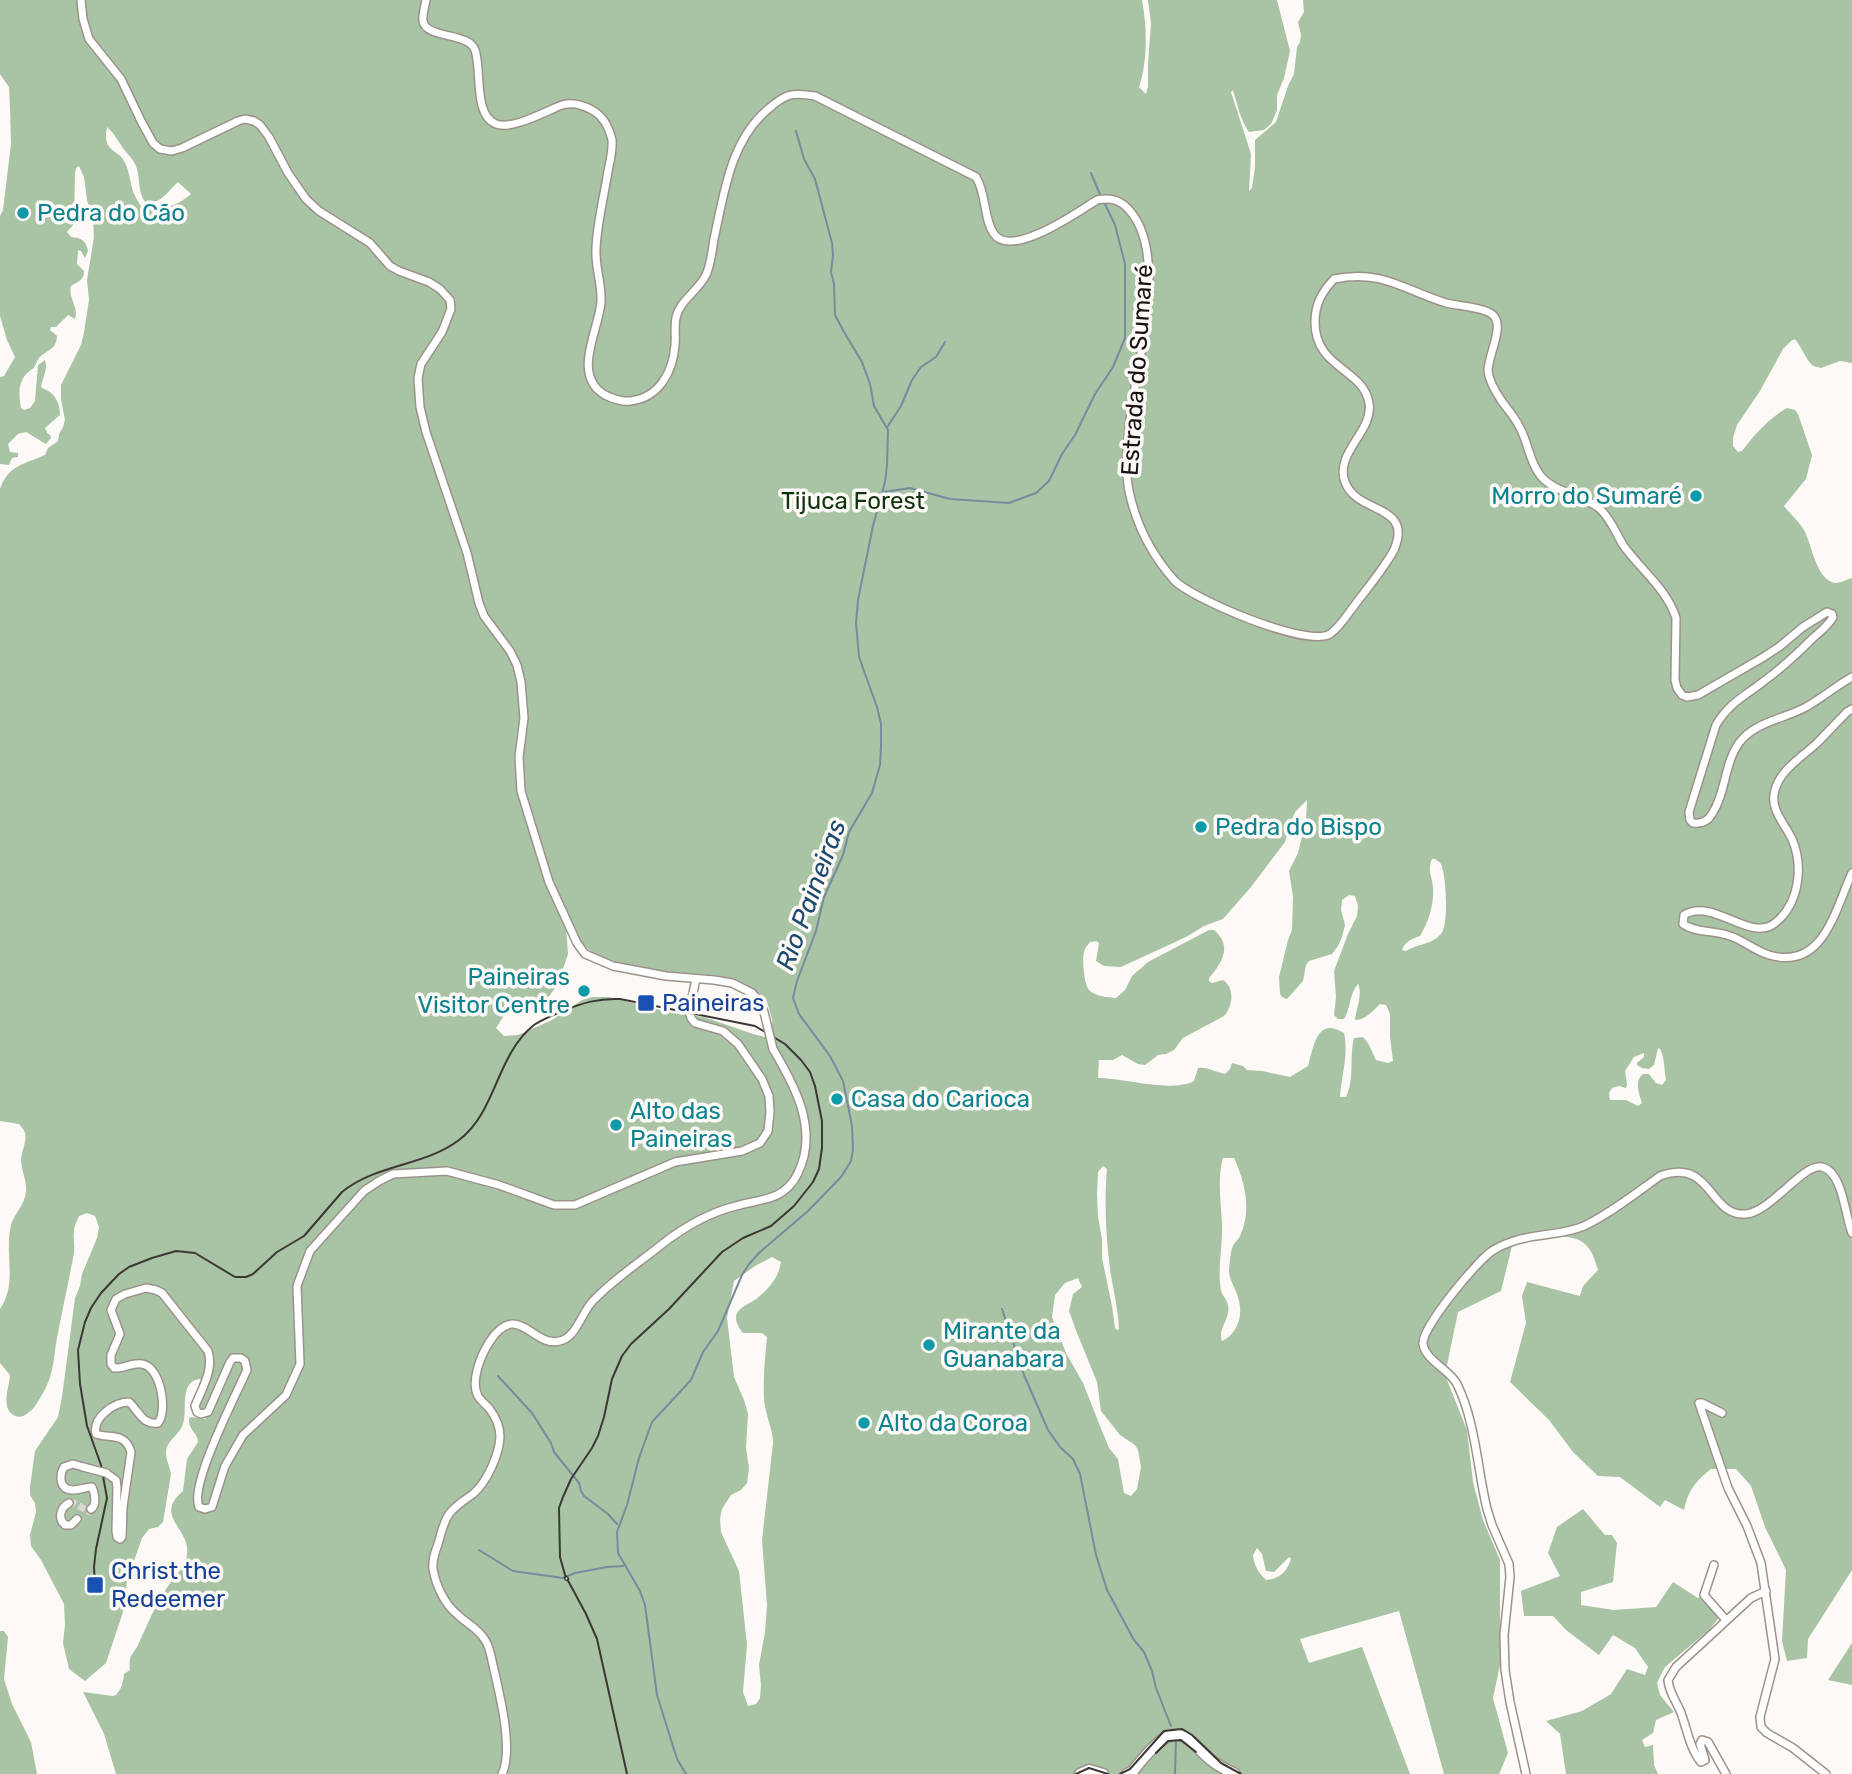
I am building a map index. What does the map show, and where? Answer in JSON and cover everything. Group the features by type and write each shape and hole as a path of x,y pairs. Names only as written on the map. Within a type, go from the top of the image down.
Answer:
{"street":[{"path":"81,0 89,39 121,79 153,143 160,149 172,151 238,121 254,121 269,137 306,200 370,243 390,266 429,282 450,300 451,309 442,332 421,363 418,378 420,407 467,554 479,603 484,616 510,651 517,666 524,718 519,757 521,791 549,882 577,943 585,954 613,966 666,976 715,979 749,991 759,1001 764,1012 773,1049 791,1079 807,1134 802,1166 787,1189 776,1196 711,1213 681,1229 590,1303 572,1333 563,1340 551,1341 522,1325 512,1323 501,1328 489,1342 480,1362 475,1389 498,1423 500,1438 491,1470 476,1491 457,1506 445,1522 433,1557 433,1567 445,1600 457,1615 479,1630 487,1642 503,1710 507,1750 502,1774"},
{"name":"Estrada do Sumaré","path":"426,0 422,20 426,27 468,42 475,50 479,92 484,110 496,124 514,124 565,104 587,107 604,120 610,134 612,152 596,250 600,307 588,360 594,385 603,394 625,402 640,400 656,391 664,381 671,367 675,348 676,317 706,275 731,167 742,139 759,117 787,95 814,96 976,177 984,194 992,228 999,238 1019,240 1041,234 1097,200 1106,198 1124,204 1138,220 1144,239 1148,288 1144,332 1131,409 1128,442 1129,489 1138,524 1149,546 1176,582 1197,596 1281,631 1301,636 1329,635 1341,623 1394,550 1400,530 1395,520 1353,495 1343,476 1345,463 1369,415 1369,402 1364,390 1327,358 1315,335 1317,303 1324,290 1334,279 1359,276 1392,281 1444,302 1489,312 1495,317 1498,324 1488,373 1494,389 1519,424 1540,475 1551,485 1600,509 1624,546 1665,595 1673,609 1677,628 1675,680 1682,695 1698,695 1726,680 1779,647 1826,612 1832,614 1828,625 1802,649 1761,684 1733,702 1723,713 1716,725 1689,812 1693,823 1700,824 1712,814 1733,752 1741,740 1753,729 1806,706 1852,677"},
{"path":"1852,709 1782,776 1774,792 1773,801 1777,813 1793,841 1796,853 1798,872 1795,895 1790,906 1776,923 1767,928 1752,927 1727,916 1697,910 1684,915 1683,924 1690,928 1731,936 1767,954 1784,958 1796,956 1818,943 1832,922 1852,873"},
{"path":"91,1510 94,1507 92,1487 71,1491 65,1487 60,1482 60,1473 64,1467 73,1464 106,1472 116,1480 116,1531 117,1537 120,1539 123,1536 123,1507 131,1452 128,1443 122,1439 96,1434 94,1425 97,1420 121,1402 129,1402 141,1419 150,1423 158,1423 161,1420 163,1410 157,1377 146,1364 138,1363 119,1369 111,1364 111,1355 120,1334 111,1310 116,1299 125,1294 146,1288 162,1293 208,1351 210,1369 195,1406 197,1412 208,1412 233,1358 241,1358 247,1365 218,1432 200,1484 197,1502 199,1507 205,1509 212,1507 225,1466 243,1435 286,1395 300,1364 297,1286 310,1251 364,1191 379,1181 393,1174 447,1171 499,1185 554,1205 575,1205 676,1162 742,1151 760,1143 768,1130 770,1112 769,1097 762,1079 738,1044 723,1031 695,1023 691,1018 689,1012 696,979"},
{"path":"1526,1774 1505,1670 1504,1635 1510,1564 1487,1509 1467,1409 1456,1382 1426,1352 1423,1337 1427,1329 1437,1313 1491,1252 1520,1239 1553,1234 1593,1222 1660,1176 1670,1173 1684,1171 1692,1174 1722,1206 1742,1215 1752,1214 1768,1205 1810,1169 1822,1167 1828,1170 1840,1186 1852,1233"},
{"path":"1722,1413 1699,1404 1728,1488 1761,1563 1774,1659 1760,1717 1761,1727 1826,1774"},
{"path":"69,1503 63,1508 61,1521 65,1525 71,1525 76,1519"},
{"path":"1714,1564 1704,1595 1726,1620"},
{"path":"1726,1774 1708,1742 1702,1740 1700,1744 1705,1760 1701,1762 1695,1753 1668,1680 1676,1667 1726,1620 1751,1598 1766,1591"},
{"path":"1127,1774 1132,1772 1160,1741 1176,1734 1188,1737 1212,1761 1235,1774"},
{"path":"1080,1774 1089,1770 1103,1774"}],"green space":[{"name":"Tijuca Forest","path":"0,0 1142,0 1146,43 1139,87 1146,94 1151,24 1148,0 1277,0 1290,51 1277,95 1277,110 1271,124 1264,130 1249,132 1241,118 1233,90 1231,92 1251,154 1249,191 1252,188 1255,167 1255,140 1276,122 1294,74 1301,35 1298,22 1304,12 1303,0 1852,0 1852,363 1840,361 1821,368 1813,366 1795,339 1791,341 1783,349 1737,425 1733,438 1733,446 1738,452 1742,451 1774,417 1787,408 1795,410 1812,455 1806,479 1784,506 1803,528 1824,577 1836,583 1852,578 1852,1570 1808,1639 1807,1658 1787,1661 1782,1641 1786,1570 1765,1527 1751,1486 1736,1469 1711,1469 1693,1486 1684,1510 1665,1500 1660,1507 1620,1477 1598,1476 1573,1452 1549,1420 1510,1382 1526,1323 1522,1296 1527,1282 1580,1296 1583,1286 1598,1270 1586,1245 1571,1237 1561,1236 1512,1246 1501,1291 1458,1312 1445,1375 1467,1430 1473,1482 1483,1520 1500,1560 1500,1665 1493,1698 1508,1753 1499,1774 1444,1774 1399,1611 1300,1639 1309,1663 1362,1647 1410,1774 116,1774 104,1734 83,1692 116,1695 124,1674 130,1670 131,1657 156,1607 185,1563 185,1540 171,1509 174,1500 183,1491 187,1459 198,1442 189,1419 205,1419 210,1413 202,1412 198,1408 203,1379 195,1380 187,1389 181,1428 167,1448 166,1456 171,1474 163,1522 158,1527 149,1529 142,1538 127,1581 124,1609 106,1663 85,1681 69,1669 63,1643 64,1604 31,1546 30,1535 36,1512 30,1487 35,1451 58,1417 75,1298 97,1238 99,1227 95,1216 87,1213 79,1216 76,1224 74,1253 51,1374 39,1400 24,1416 10,1413 6,1398 10,1375 0,1363 0,1309 10,1279 9,1236 12,1221 24,1201 26,1187 21,1159 25,1132 19,1124 0,1121 0,489 12,470 45,455 48,448 58,441 65,420 61,385 81,345 84,332 89,300 87,280 94,237 84,177 79,166 75,173 74,224 67,232 71,237 82,240 88,251 85,258 78,250 77,264 84,274 71,286 75,319 68,315 56,327 51,327 50,330 57,336 55,345 39,358 34,368 25,376 20,390 21,408 30,408 35,401 38,365 45,360 46,370 41,386 56,398 60,415 45,428 51,438 46,444 26,432 18,434 8,444 10,452 18,453 18,457 12,458 9,465 0,464 0,377 4,376 15,357 0,316 0,216 11,144 9,87 0,74","holes":["107,127 134,162 145,202 160,200 178,182 191,194 167,207 140,205 133,192 124,161 108,145","1307,800 1306,820 1298,853 1289,871 1293,897 1292,930 1279,977 1280,994 1287,999 1303,981 1309,961 1332,954 1338,946 1345,925 1341,910 1342,900 1349,895 1355,896 1357,916 1334,971 1334,1015 1338,1019 1344,1019 1358,984 1360,997 1355,1020 1365,1017 1380,1004 1386,1005 1390,1014 1393,1061 1388,1063 1376,1060 1363,1037 1354,1038 1349,1090 1346,1097 1340,1097 1345,1057 1344,1033 1328,1028 1318,1036 1308,1066 1290,1077 1247,1070 1232,1063 1225,1074 1198,1068 1194,1081 1174,1086 1098,1078 1099,1060 1113,1060 1122,1055 1145,1065 1158,1055 1174,1050 1183,1038 1224,1016 1229,1007 1231,992 1223,980 1212,983 1209,981 1224,954 1223,942 1214,930 1209,930 1148,962 1132,976 1125,990 1116,998 1095,994 1087,987 1083,955 1090,942 1099,943 1096,961 1104,966 1121,967 1223,919 1285,842 1295,812","1432,859 1435,859 1440,863 1443,873 1446,901 1444,929 1434,940 1406,951 1402,950 1407,942 1420,936 1428,919 1433,894 1430,866","566,926 593,954 630,973 740,988 767,1002 772,1019 773,1039 704,1017 672,1013 609,997 582,1000 552,1020 518,1035 504,1036 496,1028 505,1014 547,999 558,984 568,954","1658,1048 1663,1056 1666,1080 1662,1085 1656,1083 1649,1074 1643,1074 1638,1084 1642,1103 1638,1106 1626,1100 1610,1100 1609,1093 1612,1088 1626,1088 1625,1071 1634,1057 1644,1053 1644,1057 1637,1063 1642,1068 1649,1069 1654,1065","1223,1158 1234,1158 1246,1196 1244,1226 1234,1244 1229,1270 1239,1301 1239,1319 1232,1334 1222,1341 1221,1332 1228,1310 1220,1282 1220,1174","1103,1166 1107,1169 1107,1232 1117,1330 1102,1258 1098,1172","772,1257 781,1262 769,1287 740,1309 736,1318 743,1333 762,1333 767,1337 764,1399 773,1443 762,1540 767,1605 759,1665 760,1698 756,1704 748,1706 743,1692 747,1645 739,1571 721,1532 720,1519 722,1509 731,1495 747,1483 749,1468 746,1448 748,1414 734,1377 727,1318 734,1281","1078,1278 1082,1287 1073,1294 1069,1311 1097,1382 1101,1411 1120,1435 1138,1450 1141,1467 1137,1489 1131,1496 1124,1493 1118,1459 1109,1448 1052,1317 1055,1295 1065,1283","1257,1548 1262,1554 1266,1571 1274,1572 1289,1557 1291,1559 1282,1574 1266,1580 1254,1563 1253,1555"]},
{"path":"1583,1509 1605,1535 1612,1535 1617,1543 1613,1582 1581,1592 1581,1605 1614,1610 1656,1607 1673,1582 1698,1598 1703,1595 1721,1615 1709,1630 1665,1667 1657,1683 1660,1695 1674,1712 1656,1720 1653,1733 1642,1740 1645,1747 1653,1745 1654,1765 1658,1774 1566,1774 1560,1734 1546,1721 1582,1711 1611,1694 1627,1669 1645,1675 1648,1667 1635,1648 1613,1635 1599,1655 1566,1630 1553,1616 1524,1616 1521,1591 1560,1576 1548,1553 1557,1527"},
{"path":"0,1631 4,1631 8,1637 4,1679 12,1704 31,1742 37,1774 0,1774"},
{"path":"1852,1643 1852,1685 1828,1680"}],"waterway":[{"name":"Rio Paineiras","path":"686,1774 677,1759 657,1695 645,1605 618,1553 617,1532 652,1422 691,1380 703,1352 718,1331 742,1275 760,1252 808,1211 841,1177 851,1161 852,1126 843,1081 830,1056 799,1014 793,998 816,931 824,897 843,855 849,832 872,793 880,765 881,724 859,657 856,623 873,526 885,482 888,430 874,406 862,362 835,315 831,272 832,243 815,179 804,159 796,131"},
{"path":"1091,173 1101,197"},
{"path":"883,492 910,488 950,499 1009,503 1036,493 1049,481 1095,394 1113,367 1125,338 1125,264 1115,225 1104,202"},
{"path":"888,426 901,406 912,380 921,367 936,357 945,342"},
{"path":"1002,1309 1024,1375 1048,1430 1073,1459 1080,1474 1096,1555 1107,1590 1134,1640 1144,1652 1171,1726"},
{"path":"498,1376 532,1413 554,1452 579,1483 584,1496 617,1524"},
{"path":"479,1550 513,1571 563,1578 575,1573 623,1566"},
{"path":"1175,1774 1176,1740"}],"tunnel":[{"path":"69,1503 88,1511 91,1509"}],"tram line":[{"path":"95,1585 96,1549 107,1498 101,1465 87,1426 78,1350 91,1308 119,1274 129,1267 176,1251 195,1253 235,1277 253,1274 277,1252 304,1236 342,1192 355,1183 446,1149 459,1140 472,1128 481,1114 521,1037 537,1023 570,1008 598,1000 620,999 755,1026 785,1044 810,1072 822,1121 819,1169 813,1182 794,1206 771,1226 743,1238 722,1252 669,1309 631,1344 622,1356 612,1379 598,1436 571,1479 559,1508 560,1557 565,1575 597,1639 627,1774"},
{"path":"1120,1774 1130,1769 1164,1731 1182,1729 1221,1763 1241,1774"},
{"path":"1156,1753 1168,1741 1181,1740 1196,1752"},
{"path":"1076,1774 1089,1768 1108,1774"}],"place":[{"name":"Pedra do Cão","path":"23,213"},
{"name":"Morro do Sumaré","path":"1696,496"},
{"name":"Pedra do Bispo","path":"1201,827"},
{"name":"Paineiras Visitor Centre","path":"584,991"},
{"name":"Paineiras","path":"646,1003"},
{"name":"Casa do Carioca","path":"837,1099"},
{"name":"Alto das Paineiras","path":"616,1125"},
{"name":"Mirante da Guanabara","path":"929,1345"},
{"name":"Alto da Coroa","path":"864,1423"},
{"name":"Christ the Redeemer","path":"95,1585"}]}
